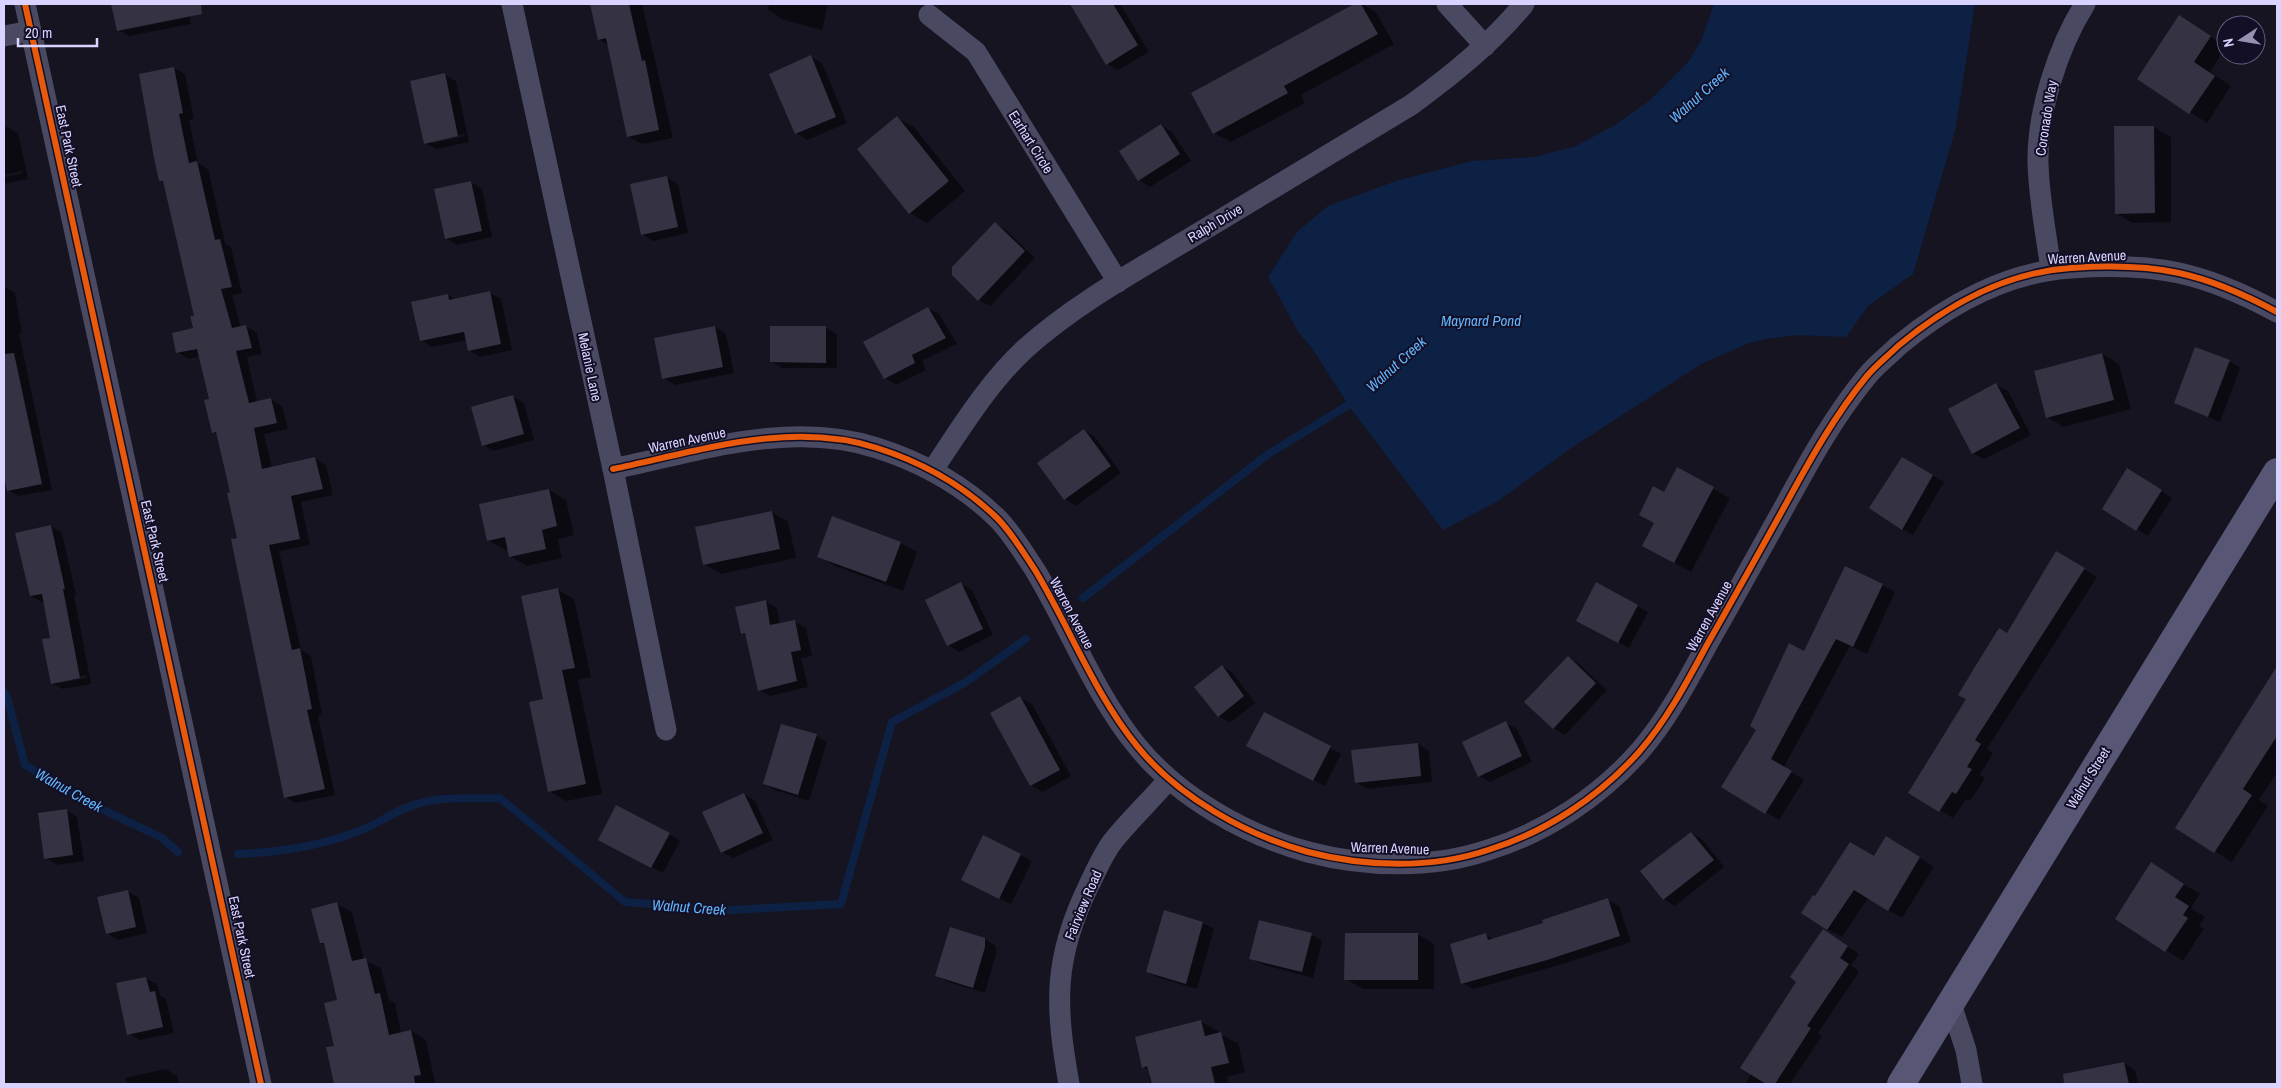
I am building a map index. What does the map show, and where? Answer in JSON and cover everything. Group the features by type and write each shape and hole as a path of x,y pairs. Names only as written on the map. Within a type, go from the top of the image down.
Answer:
{"main road":[{"name":"Walnut Street","path":"1901,1084 1950,1001 2277,472"}],"street":[{"name":"East Park Street","path":"26,4 261,1084"},
{"name":"Melanie Lane","path":"512,4 613,469 666,730"},
{"path":"1446,4 1485,46"},
{"name":"Ralph Drive","path":"932,471 978,401 1026,348 1055,325 1118,282 1411,104 1448,78 1485,46 1524,4"},
{"name":"Coronado Way","path":"2051,270 2040,196 2038,161 2041,137 2054,72 2065,41 2085,4"},
{"name":"Earhart Circle","path":"929,15 976,52 1118,282"},
{"path":"4,36 31,31"},
{"name":"Warren Avenue","path":"613,469 744,441 810,436 874,447 932,471 972,498 998,519 1021,547 1048,592 1090,673 1118,720 1139,749 1169,779 1228,820 1270,840 1336,858 1408,864 1437,862 1485,852 1558,819 1592,796 1641,750 1681,692 1828,428 1870,371 1906,340 1961,303 2011,280 2051,270 2127,266 2166,269 2233,289 2277,312"},
{"name":"Fairview Road","path":"1069,1084 1060,1038 1058,1007 1060,977 1071,925 1112,842 1169,779"},
{"path":"1950,1001 1966,1050 1972,1084"}],"water":[{"name":"Maynard Pond","path":"1714,4 1975,4 1955,131 1913,274 1868,306 1846,337 1797,335 1766,339 1749,343 1703,363 1574,446 1498,501 1443,530 1349,406 1312,348 1299,333 1268,277 1297,232 1328,206 1396,181 1472,161 1535,157 1576,146 1615,125 1649,101 1689,61 1702,39"}],"building":[{"path":"111,4 201,4 202,14 117,31"},
{"path":"590,4 629,4 642,61 645,60 659,130 627,137 606,38 598,40"},
{"path":"1070,4 1113,4 1138,45 1106,65"},
{"path":"1354,4 1361,4 1378,34 1284,86 1288,93 1213,134 1191,93"},
{"path":"2179,15 2211,36 2194,62 2215,76 2189,114 2137,79"},
{"path":"811,55 836,117 795,134 769,74"},
{"path":"174,67 183,113 179,114 189,163 197,161 215,240 220,239 232,287 221,289 232,328 246,325 252,348 236,351 249,403 271,398 277,423 254,428 262,469 315,457 323,489 291,496 300,539 269,545 292,650 300,648 312,709 307,710 325,789 284,798 231,539 237,538 227,493 230,492 216,432 212,433 204,400 209,399 197,349 176,353 172,333 193,328 190,316 194,316 163,181 159,181 139,74"},
{"path":"445,73 458,136 424,144 410,81"},
{"path":"897,116 949,181 909,214 857,149"},
{"path":"1161,124 1180,154 1138,181 1119,151"},
{"path":"2114,126 2154,126 2155,213 2115,214"},
{"path":"667,176 678,227 641,235 630,184"},
{"path":"471,181 482,231 445,239 434,189"},
{"path":"995,222 1025,251 978,301 952,275 952,267"},
{"path":"490,291 501,344 468,351 464,332 420,341 411,302 448,294 449,300"},
{"path":"928,307 946,338 912,355 915,363 884,379 863,342"},
{"path":"715,326 723,367 662,379 654,338"},
{"path":"770,326 826,326 826,363 770,362"},
{"path":"2195,347 2230,360 2208,417 2174,403"},
{"path":"14,353 42,484 7,491 4,476 4,354"},
{"path":"2102,353 2114,400 2046,418 2034,371"},
{"path":"1996,383 2020,428 1972,454 1948,409"},
{"path":"513,395 524,434 482,446 471,407"},
{"path":"1084,429 1111,466 1064,500 1037,463"},
{"path":"1902,457 1933,475 1902,530 1869,508"},
{"path":"1677,467 1714,487 1674,563 1642,546 1654,523 1639,515 1653,486 1664,492"},
{"path":"2127,468 2162,490 2136,531 2102,509"},
{"path":"549,489 557,526 542,530 546,549 509,557 505,537 487,541 479,504"},
{"path":"772,511 780,549 703,565 695,527"},
{"path":"832,516 901,542 886,582 817,557"},
{"path":"51,525 65,589 63,589 80,678 51,684 42,639 50,638 42,594 30,596 15,533"},
{"path":"2056,551 2085,568 1975,740 1981,744 1967,767 1972,769 1956,794 1952,792 1939,812 1908,793 1966,699 1958,695 1973,670 1999,628 2007,633"},
{"path":"1845,566 1883,584 1853,647 1836,639 1771,759 1792,771 1765,814 1721,787 1756,730 1750,726 1789,643 1804,651"},
{"path":"961,582 983,629 947,646 925,600"},
{"path":"1596,582 1638,605 1618,643 1576,621"},
{"path":"558,588 575,668 562,670 586,784 548,792 529,702 543,699 521,596"},
{"path":"766,600 770,625 795,620 801,650 791,652 797,681 758,691 745,633 741,634 735,607"},
{"path":"1568,656 1596,683 1553,729 1524,702"},
{"path":"1222,665 1244,696 1218,717 1194,687"},
{"path":"2277,666 2277,736 2243,789 2252,795 2214,853 2175,828"},
{"path":"1020,696 1060,770 1030,786 990,713"},
{"path":"1264,712 1331,746 1313,781 1246,746"},
{"path":"1506,721 1522,756 1478,777 1462,742"},
{"path":"781,724 817,734 798,795 763,784"},
{"path":"1418,743 1421,776 1355,783 1351,750"},
{"path":"744,793 763,833 721,853 702,812"},
{"path":"616,805 670,833 651,868 598,840"},
{"path":"67,809 73,855 44,859 38,813"},
{"path":"1691,832 1714,860 1663,900 1640,871"},
{"path":"983,835 1021,854 999,899 961,880"},
{"path":"1886,836 1920,857 1888,911 1854,890 1827,930 1801,913 1813,895 1815,896 1850,842 1874,856"},
{"path":"2151,862 2184,884 2175,897 2189,906 2183,915 2188,918 2165,952 2115,919"},
{"path":"128,890 136,927 106,934 97,897"},
{"path":"1608,898 1620,936 1547,960 1461,984 1450,944 1486,933 1488,940 1543,923 1542,920"},
{"path":"337,902 352,961 366,958 375,994 380,993 389,1035 411,1030 421,1075 414,1076 415,1084 334,1084 326,1047 334,1046 324,1003 337,1000 324,943 320,943 311,909"},
{"path":"1164,910 1203,922 1186,984 1146,972"},
{"path":"1259,920 1312,933 1302,972 1249,959"},
{"path":"950,927 985,938 985,947 973,988 935,976"},
{"path":"1823,929 1848,946 1840,958 1849,964 1807,1026 1811,1028 1775,1084 1766,1084 1740,1068 1796,982 1790,977"},
{"path":"1345,933 1418,933 1418,980 1344,980"},
{"path":"146,977 150,992 155,991 163,1027 127,1035 116,983"},
{"path":"1201,1020 1205,1036 1221,1032 1229,1063 1211,1067 1215,1084 1152,1084 1147,1066 1142,1068 1135,1037"},
{"path":"2124,1062 2129,1084 2064,1084 2063,1074"}],"waterway":[{"name":"Walnut Creek","path":"1083,598 1267,455 1355,401"},
{"name":"Walnut Creek","path":"238,854 286,850 333,840 364,829 405,808 420,803 449,799 500,798 625,902 731,910 841,904 892,722 966,682 1026,639"},
{"name":"Walnut Creek","path":"4,692 7,697 25,765 102,809 162,838 178,852"}],"cycle path":[{"path":"25,4 261,1084"},
{"path":"613,469 711,447 778,438 811,437 844,440 877,448 910,460 956,485 984,506 1008,530 1048,592 1095,682 1122,726 1137,746 1172,782 1215,812 1285,845 1352,861 1398,864 1421,863 1467,856 1488,850 1551,823 1607,784 1639,752 1659,727 1676,699 1805,469 1844,406 1878,364 1917,331 1957,304 2001,284 2047,271 2071,268 2128,267 2154,269 2201,279 2225,287 2277,312"}]}
